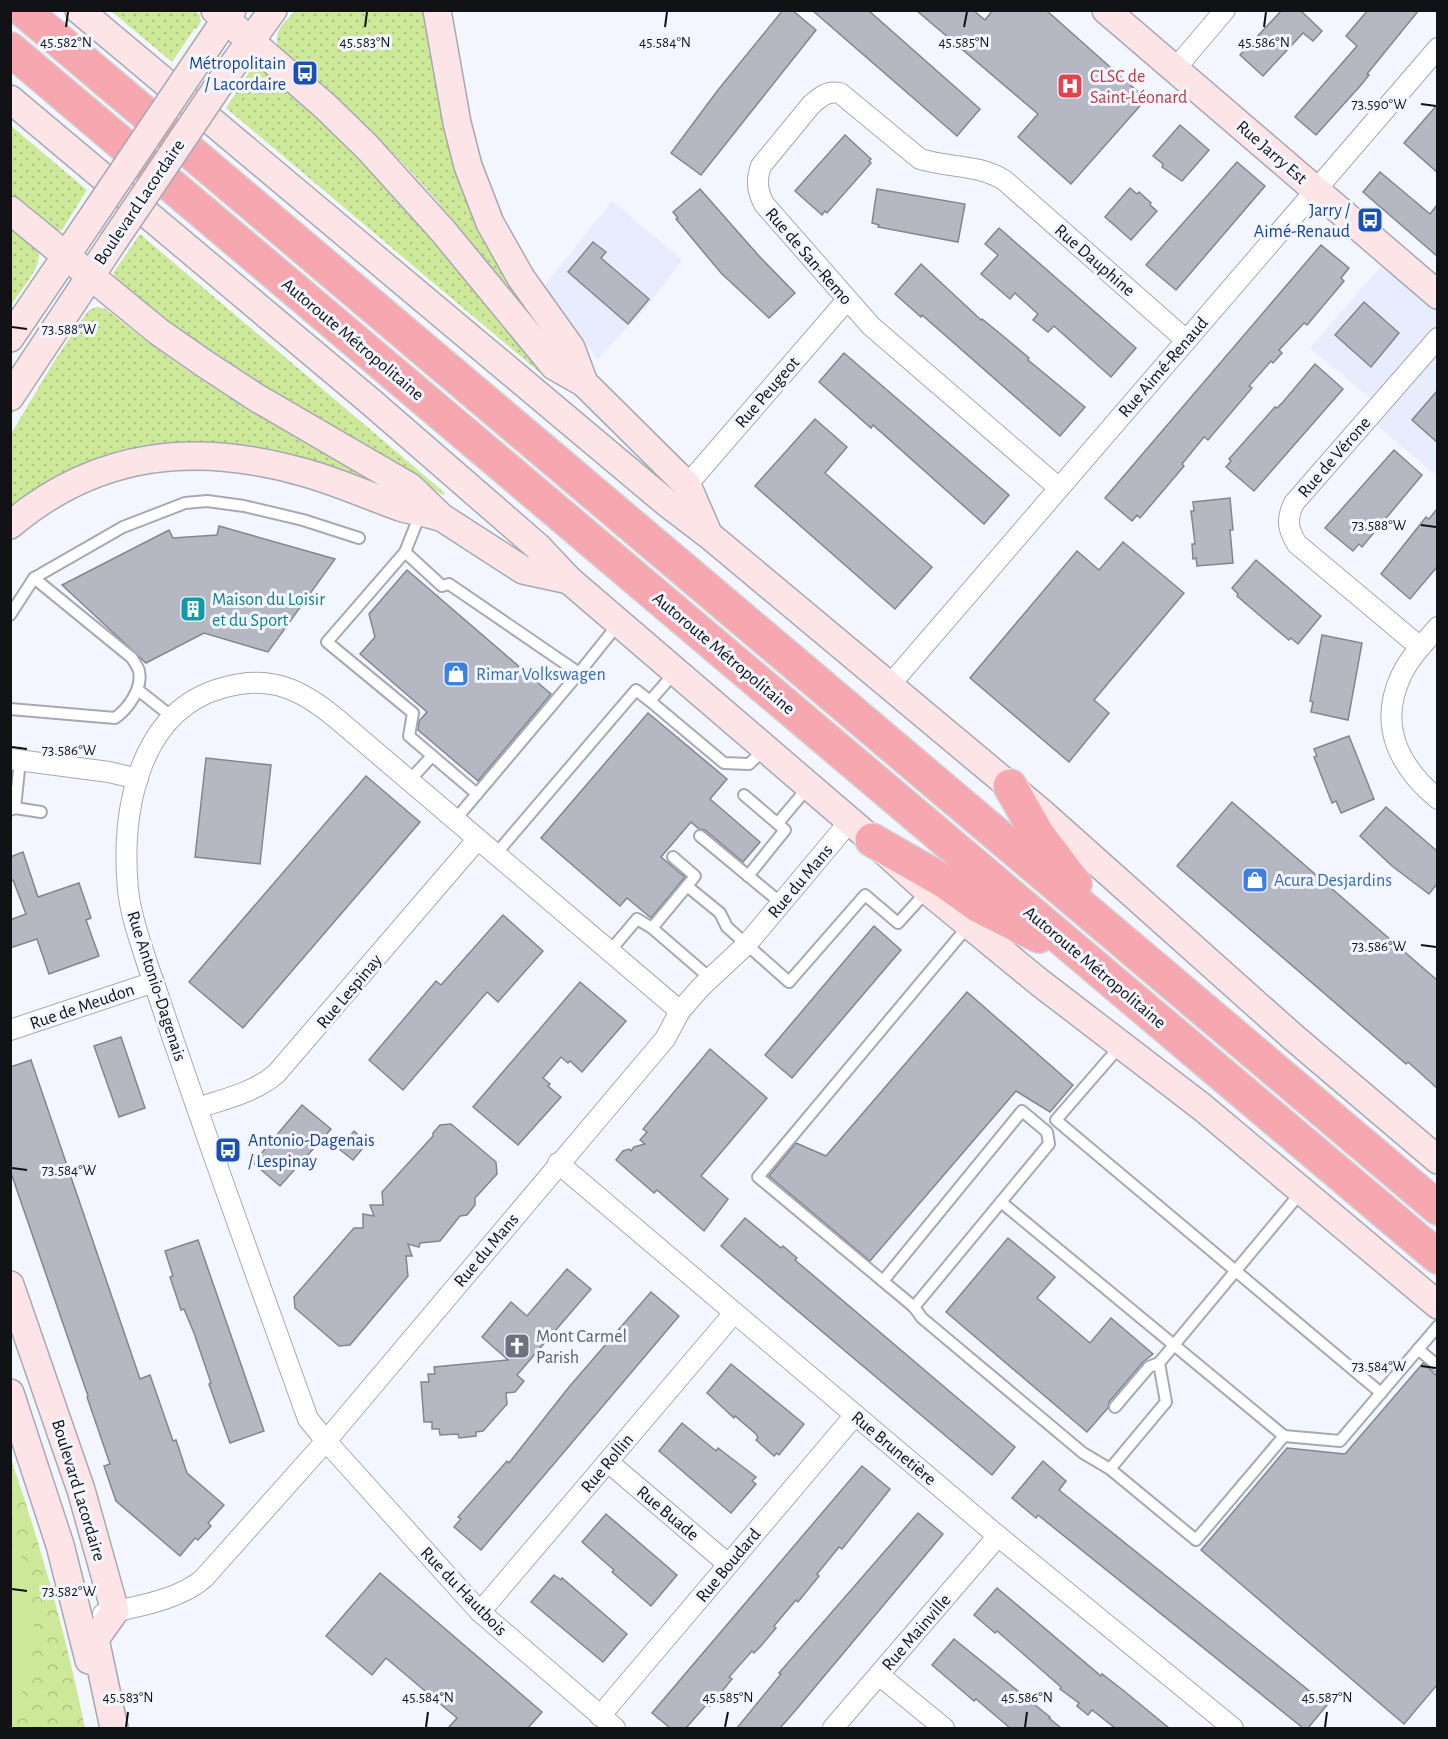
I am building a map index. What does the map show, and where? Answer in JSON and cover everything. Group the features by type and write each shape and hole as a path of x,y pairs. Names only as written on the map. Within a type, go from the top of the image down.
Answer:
{"highway":[{"name":"Autoroute Métropolitaine","path":"23,10 1437,1208"},
{"name":"Autoroute Métropolitaine","path":"10,49 1437,1257"},
{"path":"1010,786 1038,835 1110,931"},
{"path":"861,830 947,883 979,906 1089,961"}],"main road":[{"path":"79,10 630,472 1010,786 1293,1037 1437,1160"},
{"name":"Boulevard Lacordaire","path":"10,397 225,76 273,10"},
{"path":"437,10 460,134 468,166 490,223 500,244 526,285 571,348 584,383"},
{"name":"Rue Jarry Est","path":"1106,10 1437,295"},
{"path":"224,14 326,107 393,175 443,231 554,366 584,383 687,485 709,536"},
{"name":"Boulevard Lacordaire","path":"10,338 201,56 224,14"},
{"path":"10,99 371,402 538,547 569,580 861,830 927,890 1202,1107 1437,1305"},
{"path":"10,210 182,349 257,398 410,488 431,514"},
{"path":"10,525 42,501 88,478 132,463 182,455 229,457 271,464 308,474 402,508 431,514 523,570 569,580"},
{"name":"Boulevard Lacordaire","path":"10,1284 81,1490 115,1611"},
{"name":"Boulevard Lacordaire","path":"10,1393 51,1513 80,1620 104,1728"},
{"path":"114,1728 95,1639 115,1611"}],"street":[{"path":"1175,69 1225,10"},
{"name":"Rue Aimé-Renaud","path":"889,686 1437,48"},
{"name":"Rue de San-Remo","path":"1004,180 992,172 935,164 920,159 840,93 831,92 820,96 761,166 757,178 758,192 764,204 871,326 1059,488"},
{"name":"Rue Dauphine","path":"1004,180 1186,340"},
{"name":"Rue Peugeot","path":"687,485 848,300"},
{"name":"Rue de Vérone","path":"1420,647 1297,544 1288,524 1289,513 1294,503 1437,338"},
{"path":"1437,627 1401,674 1395,691 1391,729 1397,749 1408,770 1437,799"},
{"name":"Rue Antonio-Dagenais","path":"326,1442 308,1419 197,1108 133,914 127,873 127,836 138,779 146,754 171,716 192,700 228,686 266,684 286,687 304,694 319,704 680,1011"},
{"path":"15,760 109,772 138,779"},
{"name":"Rue du Mans","path":"80,1620 153,1601 198,1584 326,1442 665,1039 680,1011 710,978 747,944 781,903 861,830"},
{"name":"Rue Lespinay","path":"197,1108 250,1091 264,1084 276,1074 477,840"},
{"name":"Rue de Meudon","path":"10,1030 154,982"},
{"name":"Rue Brunetière","path":"558,1164 998,1536 1233,1728"},
{"name":"Rue Rollin","path":"480,1612 734,1313"},
{"name":"Rue Boudard","path":"608,1722 728,1564 855,1415"},
{"name":"Rue du Hautbois","path":"326,1442 480,1612 608,1722"},
{"name":"Rue Buade","path":"608,1462 728,1564"},
{"name":"Rue Mainville","path":"833,1728 998,1536"},
{"path":"879,1676 944,1728"}],"lane":[{"path":"10,615 34,578 123,527 185,502 207,501 244,506 303,520 359,537"},
{"path":"431,514 405,552 327,642 413,713 409,736 477,794"},
{"path":"405,552 442,586 449,584 579,673"},
{"path":"10,709 114,718 121,714 138,690 140,671 132,658 34,578"},
{"path":"454,820 619,623"},
{"path":"650,701 676,671"},
{"path":"138,690 171,716"},
{"path":"495,855 636,690 723,763 749,764 765,749"},
{"path":"409,781 432,756"},
{"path":"15,760 13,809 41,812"},
{"path":"778,824 809,786"},
{"path":"744,795 785,830 748,876"},
{"path":"700,836 781,903"},
{"path":"652,928 695,876 673,857"},
{"path":"687,886 720,914 727,927 789,982 866,895 898,923 927,890"},
{"path":"610,951 637,920 652,928 710,978"},
{"path":"969,925 758,1177 914,1307 922,1318 1083,1453 1110,1469 1196,1540 1284,1436"},
{"path":"914,1307 1048,1144 1047,1132 1056,1120 1121,1045"},
{"path":"883,1281 1022,1111 1047,1132"},
{"path":"1056,1120 1380,1393"},
{"path":"1115,1407 1149,1367 1159,1363 1302,1191"},
{"path":"1000,1202 1284,1436 1340,1441 1437,1326"},
{"path":"1418,1349 1437,1366"},
{"path":"1110,1469 1166,1402 1159,1363"}],"shaded area":[{"path":"612,201 682,260 646,308 597,359 544,286"},
{"path":"1391,255 1437,294 1437,476 1368,418 1379,405 1310,348"}],"green space":[{"path":"111,11 195,11 201,16 199,18 201,20 197,29 195,28 172,62"},
{"path":"295,11 426,11 532,311 528,313 438,202 404,164 328,89 278,47 278,32"},
{"path":"253,66 258,69 259,67 293,94 382,179 542,369 539,372 226,108"},
{"path":"10,125 87,190 62,230 56,233 11,193"},
{"path":"11,228 34,247 39,255 35,270 11,305"},
{"path":"140,234 445,493 443,495 195,345 113,281 116,278 113,273"},
{"path":"97,307 106,309 169,357 234,400 370,480 368,484 218,446 11,511 11,434 53,363 85,315 89,310"},
{"path":"10,1456 52,1591 85,1728 11,1728"},
{"path":"21,1554 31,1594 34,1635 28,1675 11,1714 11,1555"}],"building":[{"path":"783,10 792,10 816,30 701,175 671,153 718,90"},
{"path":"812,10 868,10 980,109 957,136"},
{"path":"916,10 973,10 985,20 993,10 1046,10 1146,99 1071,184 1018,137 1038,114"},
{"path":"1282,10 1300,10 1322,31 1313,41 1303,33 1263,76 1240,55"},
{"path":"1368,10 1419,10 1367,74 1369,75 1361,85 1316,135 1295,117 1357,46 1346,36"},
{"path":"1437,105 1437,172 1404,143"},
{"path":"1180,125 1209,150 1182,181 1162,167 1163,164 1153,156"},
{"path":"845,135 871,159 869,161 871,163 827,213 825,211 822,215 795,191"},
{"path":"1237,162 1265,186 1176,290 1146,265"},
{"path":"1380,172 1430,214 1437,205 1437,256 1363,192"},
{"path":"1130,188 1137,194 1139,192 1157,211 1131,240 1105,217"},
{"path":"700,189 795,293 769,318 721,273 676,219 678,218 673,212"},
{"path":"877,189 965,204 958,242 878,227 879,225 872,223"},
{"path":"999,228 1136,348 1111,377 1054,326 1048,332 1033,320 1038,314 1015,293 1010,299 981,274 998,255 985,244"},
{"path":"593,242 606,252 601,258 649,299 628,324 568,272"},
{"path":"1321,245 1349,268 1341,278 1344,281 1307,325 1304,323 1279,350 1282,353 1273,363 1271,361 1249,386 1252,388 1208,440 1204,437 1182,464 1184,466 1140,518 1137,515 1132,521 1105,498"},
{"path":"921,264 981,320 1003,336 1085,407 1060,436 895,294"},
{"path":"1364,302 1399,333 1371,367 1335,335"},
{"path":"844,353 1009,495 984,524 873,425 871,428 819,382"},
{"path":"1315,364 1343,389 1254,491 1226,467 1231,461 1229,459"},
{"path":"1437,391 1437,442 1412,420"},
{"path":"815,419 847,447 825,473 932,567 895,609 755,486"},
{"path":"1394,450 1422,475 1362,547 1359,544 1353,551 1325,528"},
{"path":"1230,498 1233,563 1197,566 1196,558 1193,559 1192,544 1195,544 1191,511 1194,511 1193,502"},
{"path":"1437,509 1437,567 1410,599 1381,574 1426,517 1429,519"},
{"name":"Maison du Loisir et du Sport","path":"219,526 335,559 268,652 204,633 146,663 62,585 169,530 173,538 217,535"},
{"path":"1123,542 1184,593 1094,700 1109,713 1069,762 970,678 1077,551 1099,570"},
{"path":"1256,560 1321,616 1298,644 1291,638 1289,640 1265,620 1237,596 1238,594 1232,588"},
{"name":"Rimar Volkswagen","path":"407,570 551,694 478,781 418,730 419,721 427,712 360,654 375,637 369,614"},
{"path":"1322,635 1362,643 1348,720 1311,712 1313,702 1310,701"},
{"path":"648,713 727,779 710,799 760,842 743,862 705,830 699,829 691,822 661,857 685,877 651,918 627,898 620,906 541,838"},
{"path":"1349,736 1374,799 1341,813 1336,801 1332,803 1314,757 1317,756 1314,749"},
{"path":"206,758 271,765 260,864 195,857"},
{"path":"366,776 420,822 243,1028 189,982"},
{"path":"1232,802 1437,980 1437,1088 1408,1062 1406,1064 1177,866"},
{"path":"1386,807 1437,851 1437,884 1429,894 1392,866 1360,836"},
{"path":"23,852 38,897 79,883 91,918 86,920 99,956 49,974 37,939 10,948 10,920 26,914 13,880 10,882 10,857"},
{"path":"503,915 543,951 498,1002 487,992 403,1090 369,1060 436,981 441,985"},
{"path":"874,926 901,950 792,1078 765,1055"},
{"path":"580,982 626,1021 582,1072 570,1061 568,1063 561,1057 543,1078 550,1084 548,1086 561,1097 518,1145 473,1107"},
{"path":"967,992 1073,1085 1050,1112 1016,1091 870,1261 769,1176 796,1143 826,1156"},
{"path":"121,1037 145,1108 119,1117 94,1046"},
{"path":"710,1049 767,1098 701,1176 728,1199 704,1231 657,1190 654,1193 616,1160 623,1151 629,1149 631,1151 634,1147 645,1144 640,1140 647,1132 643,1129"},
{"path":"31,1060 140,1379 150,1375 187,1473 224,1505 208,1523 211,1526 198,1540 195,1538 180,1556 116,1501 104,1466 110,1464 10,1170 10,1067"},
{"path":"302,1105 331,1129 280,1186 253,1163"},
{"path":"451,1124 496,1162 497,1174 475,1198 475,1205 467,1215 460,1216 440,1241 420,1243 419,1247 408,1244 412,1256 406,1256 408,1276 350,1345 339,1346 295,1308 294,1297 354,1228 363,1228 363,1214 374,1216 370,1205 383,1205 382,1192 433,1136 440,1125"},
{"path":"354,1131 367,1143 353,1160 339,1149"},
{"path":"745,1218 781,1248 783,1246 797,1258 795,1260 1015,1447 992,1475 721,1246"},
{"path":"1008,1238 1055,1277 1037,1298 1090,1343 1111,1318 1153,1354 1143,1362 1109,1402 1108,1408 1087,1432 946,1312"},
{"path":"198,1240 264,1431 230,1443 194,1333 184,1309 181,1310 170,1277 173,1276 165,1251"},
{"name":"Mont Carmel Parish","path":"567,1269 591,1289 517,1375 524,1381 515,1392 506,1393 507,1404 483,1431 476,1432 476,1436 459,1438 458,1434 440,1435 439,1429 432,1429 432,1422 424,1422 421,1382 429,1382 428,1374 435,1374 434,1367 508,1360 482,1337 511,1302 527,1316"},
{"path":"651,1292 679,1316 481,1550 454,1527 461,1519 458,1517 507,1461 509,1463 569,1387"},
{"path":"1423,1363 1437,1376 1437,1685 1404,1724 1201,1550 1287,1448 1345,1454"},
{"path":"731,1364 804,1424 779,1455 777,1453 774,1456 756,1440 758,1438 756,1434 735,1416 734,1418 707,1393"},
{"path":"682,1423 716,1451 718,1448 756,1477 752,1481 756,1484 731,1513 659,1451"},
{"path":"1043,1461 1066,1481 1059,1490 1327,1705 1308,1728 1303,1728 1038,1515 1036,1518 1012,1498"},
{"path":"862,1466 890,1489 842,1549 839,1547 817,1574 819,1576 798,1602 796,1600 774,1626 776,1628 760,1647 754,1653 752,1651 729,1677 732,1679 710,1706 707,1704 686,1728 670,1728 652,1713"},
{"path":"918,1513 943,1534 795,1711 780,1728 737,1728 781,1674 779,1673"},
{"path":"606,1514 677,1575 651,1606 582,1542"},
{"path":"380,1573 542,1712 528,1728 448,1728 457,1718 386,1658 372,1675 326,1636"},
{"path":"554,1575 561,1580 562,1578 627,1634 603,1662 531,1602"},
{"path":"997,1588 1101,1676 1102,1674 1169,1728 1115,1728 1092,1710 1088,1715 1077,1706 1079,1703 1060,1689 1061,1687 997,1631 995,1633 974,1615"},
{"path":"954,1639 1061,1728 1010,1728 976,1699 974,1701 932,1665"}],"place":[{"name":"Métropolitain / Lacordaire","path":"305,73"},
{"name":"CLSC de Saint-Léonard","path":"1070,86"},
{"name":"Jarry / Aimé-Renaud","path":"1370,220"},
{"name":"Maison du Loisir et du Sport","path":"193,609"},
{"name":"Rimar Volkswagen","path":"456,674"},
{"name":"Acura Desjardins","path":"1255,880"},
{"name":"Antonio-Dagenais / Lespinay","path":"228,1150"},
{"name":"Mont Carmel Parish","path":"517,1346"}]}
